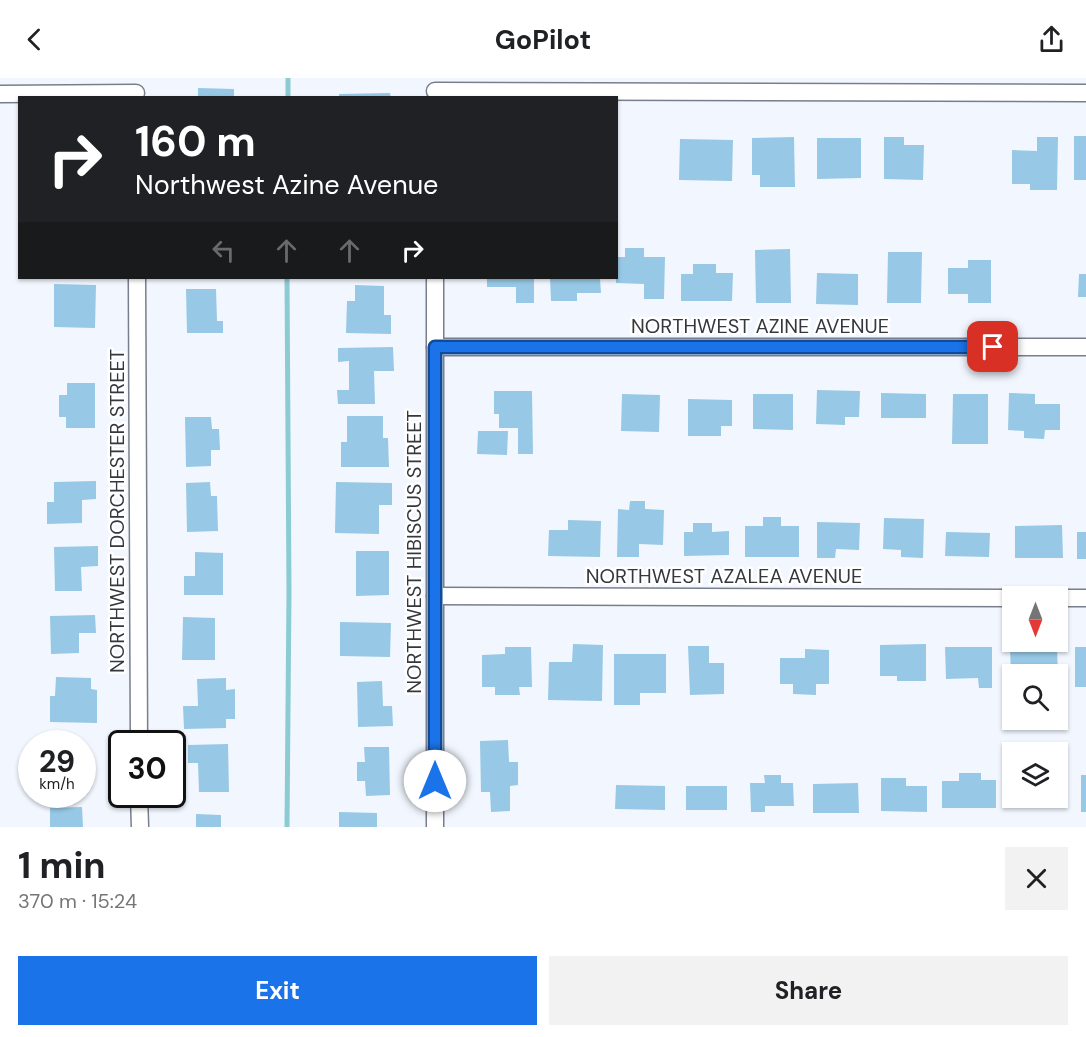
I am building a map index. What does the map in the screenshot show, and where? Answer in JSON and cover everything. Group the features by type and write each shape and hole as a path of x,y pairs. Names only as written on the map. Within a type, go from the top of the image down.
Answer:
{"street":[{"path":"0,94 136,89"},
{"path":"435,89 1086,93"},
{"name":"NORTHWEST DORCHESTER STREET","path":"137,279 139,730"},
{"name":"NORTHWEST HIBISCUS STREET","path":"435,279 435,827"},
{"name":"NORTHWEST AZINE AVENUE","path":"435,347 1086,347"},
{"name":"NORTHWEST AZALEA AVENUE","path":"435,596 1002,598"},
{"path":"1068,598 1086,598"},
{"path":"139,808 140,827"}],"building":[{"path":"198,88 234,89 234,96 198,96"},
{"path":"390,93 391,96 339,96 339,94"},
{"path":"1074,136 1086,136 1086,180 1074,180"},
{"path":"794,137 795,187 760,187 760,175 752,175 752,138"},
{"path":"884,137 904,137 904,145 924,145 923,180 884,179"},
{"path":"1037,137 1058,137 1057,190 1030,190 1030,184 1012,184 1012,150 1037,151"},
{"path":"817,138 861,138 861,178 817,179"},
{"path":"680,139 733,140 732,181 679,180"},
{"path":"625,248 644,248 644,257 665,257 664,299 644,299 644,284 616,283 618,257 625,257"},
{"path":"790,249 791,303 756,303 755,250"},
{"path":"888,252 922,252 921,303 887,303"},
{"path":"968,260 991,260 991,303 968,303 968,294 948,294 948,268 968,268"},
{"path":"693,264 716,264 716,273 733,273 732,301 681,301 681,274 693,274"},
{"path":"817,273 858,274 858,305 816,304"},
{"path":"1079,274 1086,274 1086,297 1078,297"},
{"path":"487,279 534,279 534,303 516,303 516,287 487,287"},
{"path":"550,279 600,279 601,293 577,293 577,301 551,301"},
{"path":"54,284 96,285 95,328 54,327"},
{"path":"355,285 384,286 384,315 391,315 391,334 346,333 347,301 355,301"},
{"path":"186,289 216,289 217,321 223,321 223,333 187,333"},
{"path":"393,347 394,371 374,371 375,404 338,404 337,390 349,390 349,361 338,362 338,348"},
{"path":"67,383 95,383 95,428 66,428 66,417 59,417 59,395 67,395"},
{"path":"817,390 860,391 859,417 845,417 845,425 816,424"},
{"path":"494,391 532,391 533,454 518,454 518,428 499,428 499,414 494,414"},
{"path":"881,393 926,394 926,418 881,418"},
{"path":"1009,393 1035,394 1035,404 1060,404 1060,430 1045,430 1044,439 1024,438 1024,431 1008,430"},
{"path":"622,394 660,395 659,432 621,431"},
{"path":"753,394 793,394 793,430 753,429"},
{"path":"953,394 988,394 988,444 952,444"},
{"path":"688,399 732,400 732,426 721,426 721,436 688,436"},
{"path":"347,416 383,416 383,438 388,438 389,467 341,467 341,442 347,442"},
{"path":"185,417 211,417 212,429 219,429 220,450 211,450 211,466 186,467"},
{"path":"478,431 508,431 507,455 477,454"},
{"path":"96,481 96,499 82,500 82,523 47,524 47,502 54,502 54,482"},
{"path":"210,482 211,496 217,496 218,531 187,532 186,483"},
{"path":"336,482 392,483 392,505 379,505 379,534 335,533"},
{"path":"630,501 645,501 645,509 664,510 663,545 639,544 639,557 617,557 618,509 629,510"},
{"path":"763,517 781,517 781,526 799,526 799,557 745,557 745,526 763,526"},
{"path":"884,518 924,519 923,558 901,557 901,550 883,549"},
{"path":"568,520 601,521 600,557 548,556 549,530 568,530"},
{"path":"817,522 860,523 859,550 836,549 835,558 817,558"},
{"path":"693,523 712,523 712,532 729,531 729,555 684,556 684,532 693,532"},
{"path":"1062,525 1063,558 1015,558 1015,526"},
{"path":"946,532 990,533 989,557 945,556"},
{"path":"1077,532 1086,532 1086,559 1077,559"},
{"path":"98,546 98,566 81,567 82,591 55,591 54,547"},
{"path":"356,551 389,551 389,595 356,596"},
{"path":"195,552 223,553 223,595 184,595 184,576 195,576"},
{"path":"95,615 96,633 79,633 79,653 51,654 50,616"},
{"path":"183,617 215,618 215,660 182,660"},
{"path":"340,622 391,623 390,657 340,656"},
{"path":"573,644 603,645 602,701 548,700 549,662 572,662"},
{"path":"926,644 926,681 897,681 897,676 880,676 880,645"},
{"path":"688,646 709,646 709,663 724,663 724,694 690,695"},
{"path":"505,647 531,647 532,687 519,687 520,695 495,695 495,687 482,687 482,655 505,654"},
{"path":"945,647 992,647 992,688 979,688 978,678 946,679"},
{"path":"1075,647 1086,647 1086,687 1075,687"},
{"path":"805,649 829,650 829,684 816,684 816,695 793,694 793,684 780,684 780,658 805,658"},
{"path":"1010,652 1057,652 1058,664 1011,664"},
{"path":"614,654 666,654 666,693 640,693 640,705 614,705"},
{"path":"56,677 91,678 91,689 97,690 97,723 50,722 50,696 55,696"},
{"path":"226,678 226,690 235,689 235,719 226,719 226,728 184,729 183,706 198,706 197,679"},
{"path":"382,681 383,706 392,706 393,726 358,727 357,682"},
{"path":"508,740 509,762 518,762 518,785 510,786 510,811 491,812 490,792 481,792 480,741"},
{"path":"228,744 229,792 199,792 198,763 188,763 188,745"},
{"path":"364,747 389,747 390,795 366,796 365,781 357,781 357,762 365,762"},
{"path":"959,773 981,773 981,780 996,780 996,808 942,808 942,781 959,781"},
{"path":"764,775 781,775 781,783 793,783 794,806 765,806 765,812 751,812 750,783 765,783"},
{"path":"1081,775 1086,775 1086,812 1081,812"},
{"path":"881,778 906,778 906,786 927,786 927,812 881,811"},
{"path":"858,783 859,813 813,813 813,784"},
{"path":"616,785 665,786 665,810 615,809"},
{"path":"686,786 727,786 727,810 686,810"},
{"path":"50,808 82,808 83,827 50,827"},
{"path":"339,812 377,813 377,827 339,827"},
{"path":"196,814 221,815 221,827 196,827"}],"waterway":[{"path":"288,78 288,96"},
{"path":"287,279 289,592 287,827"}],"route":[{"path":"435,781 435,347 993,347"}]}
